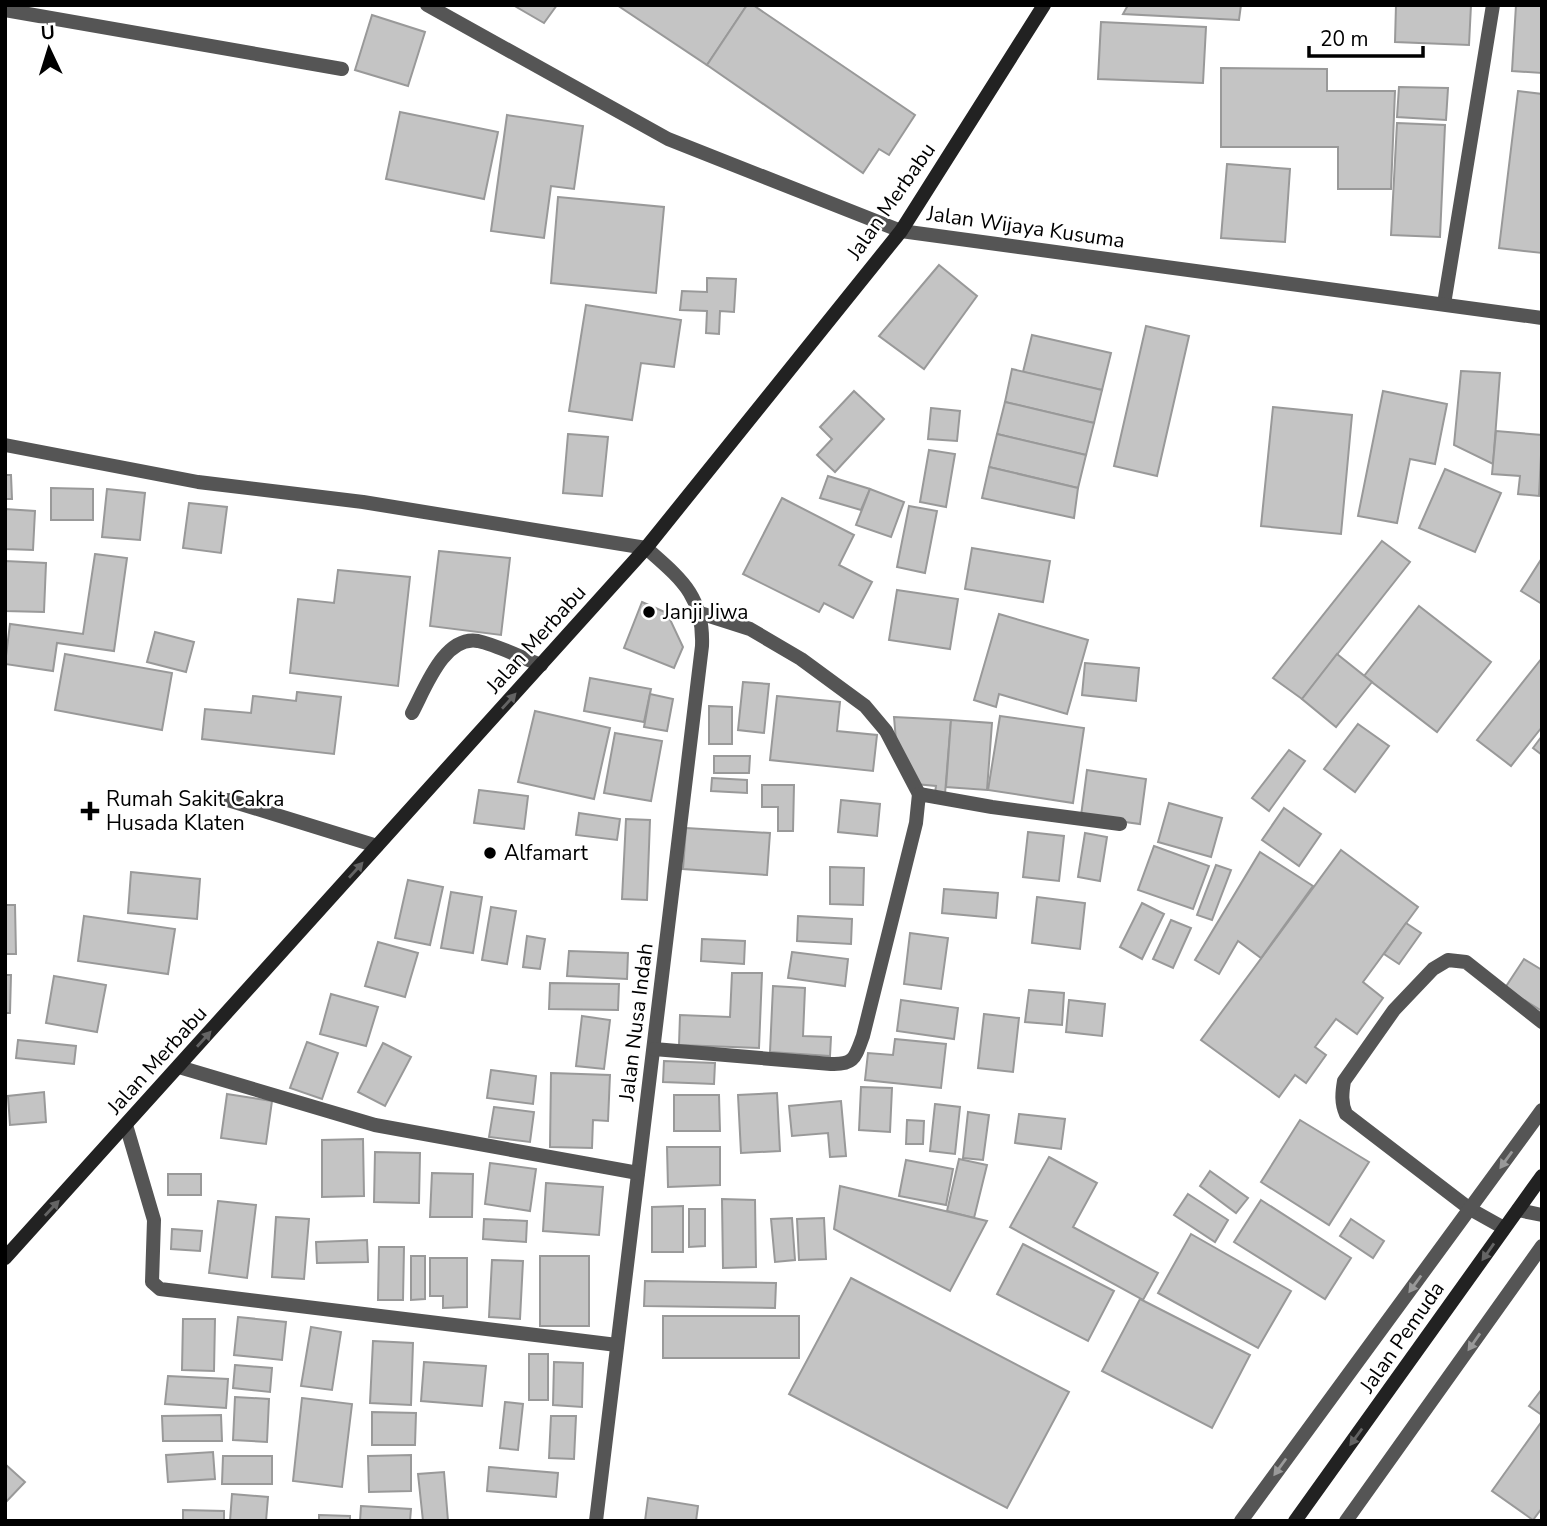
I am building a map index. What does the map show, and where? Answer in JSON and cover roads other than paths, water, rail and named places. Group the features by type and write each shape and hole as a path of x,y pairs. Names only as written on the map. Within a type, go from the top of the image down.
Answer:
{"main road":[{"name":"Jalan Merbabu","path":"5,1258 646,548 901,231 1044,5"},
{"name":"Jalan Pemuda","path":"1295,1521 1542,1176"}],"street":[{"name":"Jalan Wijaya Kusuma","path":"427,5 668,139 901,231 1542,318"},
{"path":"1444,304 1493,5"},
{"path":"5,10 342,69"},
{"path":"5,444 198,482 363,502 646,548"},
{"name":"Jalan Nusa Indah","path":"596,1521 702,646 700,613 681,578 646,548"},
{"path":"653,1049 831,1064 852,1061 863,1037 916,823 919,794 886,731 865,706 801,659 750,629 700,613"},
{"path":"412,713 446,652 462,641 479,641 541,665"},
{"path":"919,794 1120,824"},
{"path":"228,800 377,846"},
{"path":"1504,1228 1470,1209 1346,1114 1342,1095 1344,1081 1394,1010 1433,969 1448,960 1466,962 1542,1022"},
{"path":"178,1067 375,1125 638,1173"},
{"path":"1241,1521 1542,1110"},
{"path":"126,1125 154,1220 152,1282 160,1289 617,1345"},
{"path":"1518,1210 1542,1215"},
{"path":"1346,1521 1542,1246"}],"place":[{"name":"Janji Jiwa","path":"649,612"},
{"name":"Rumah Sakit Cakra Husada Klaten","path":"90,811"},
{"name":"Alfamart","path":"490,853"}]}
